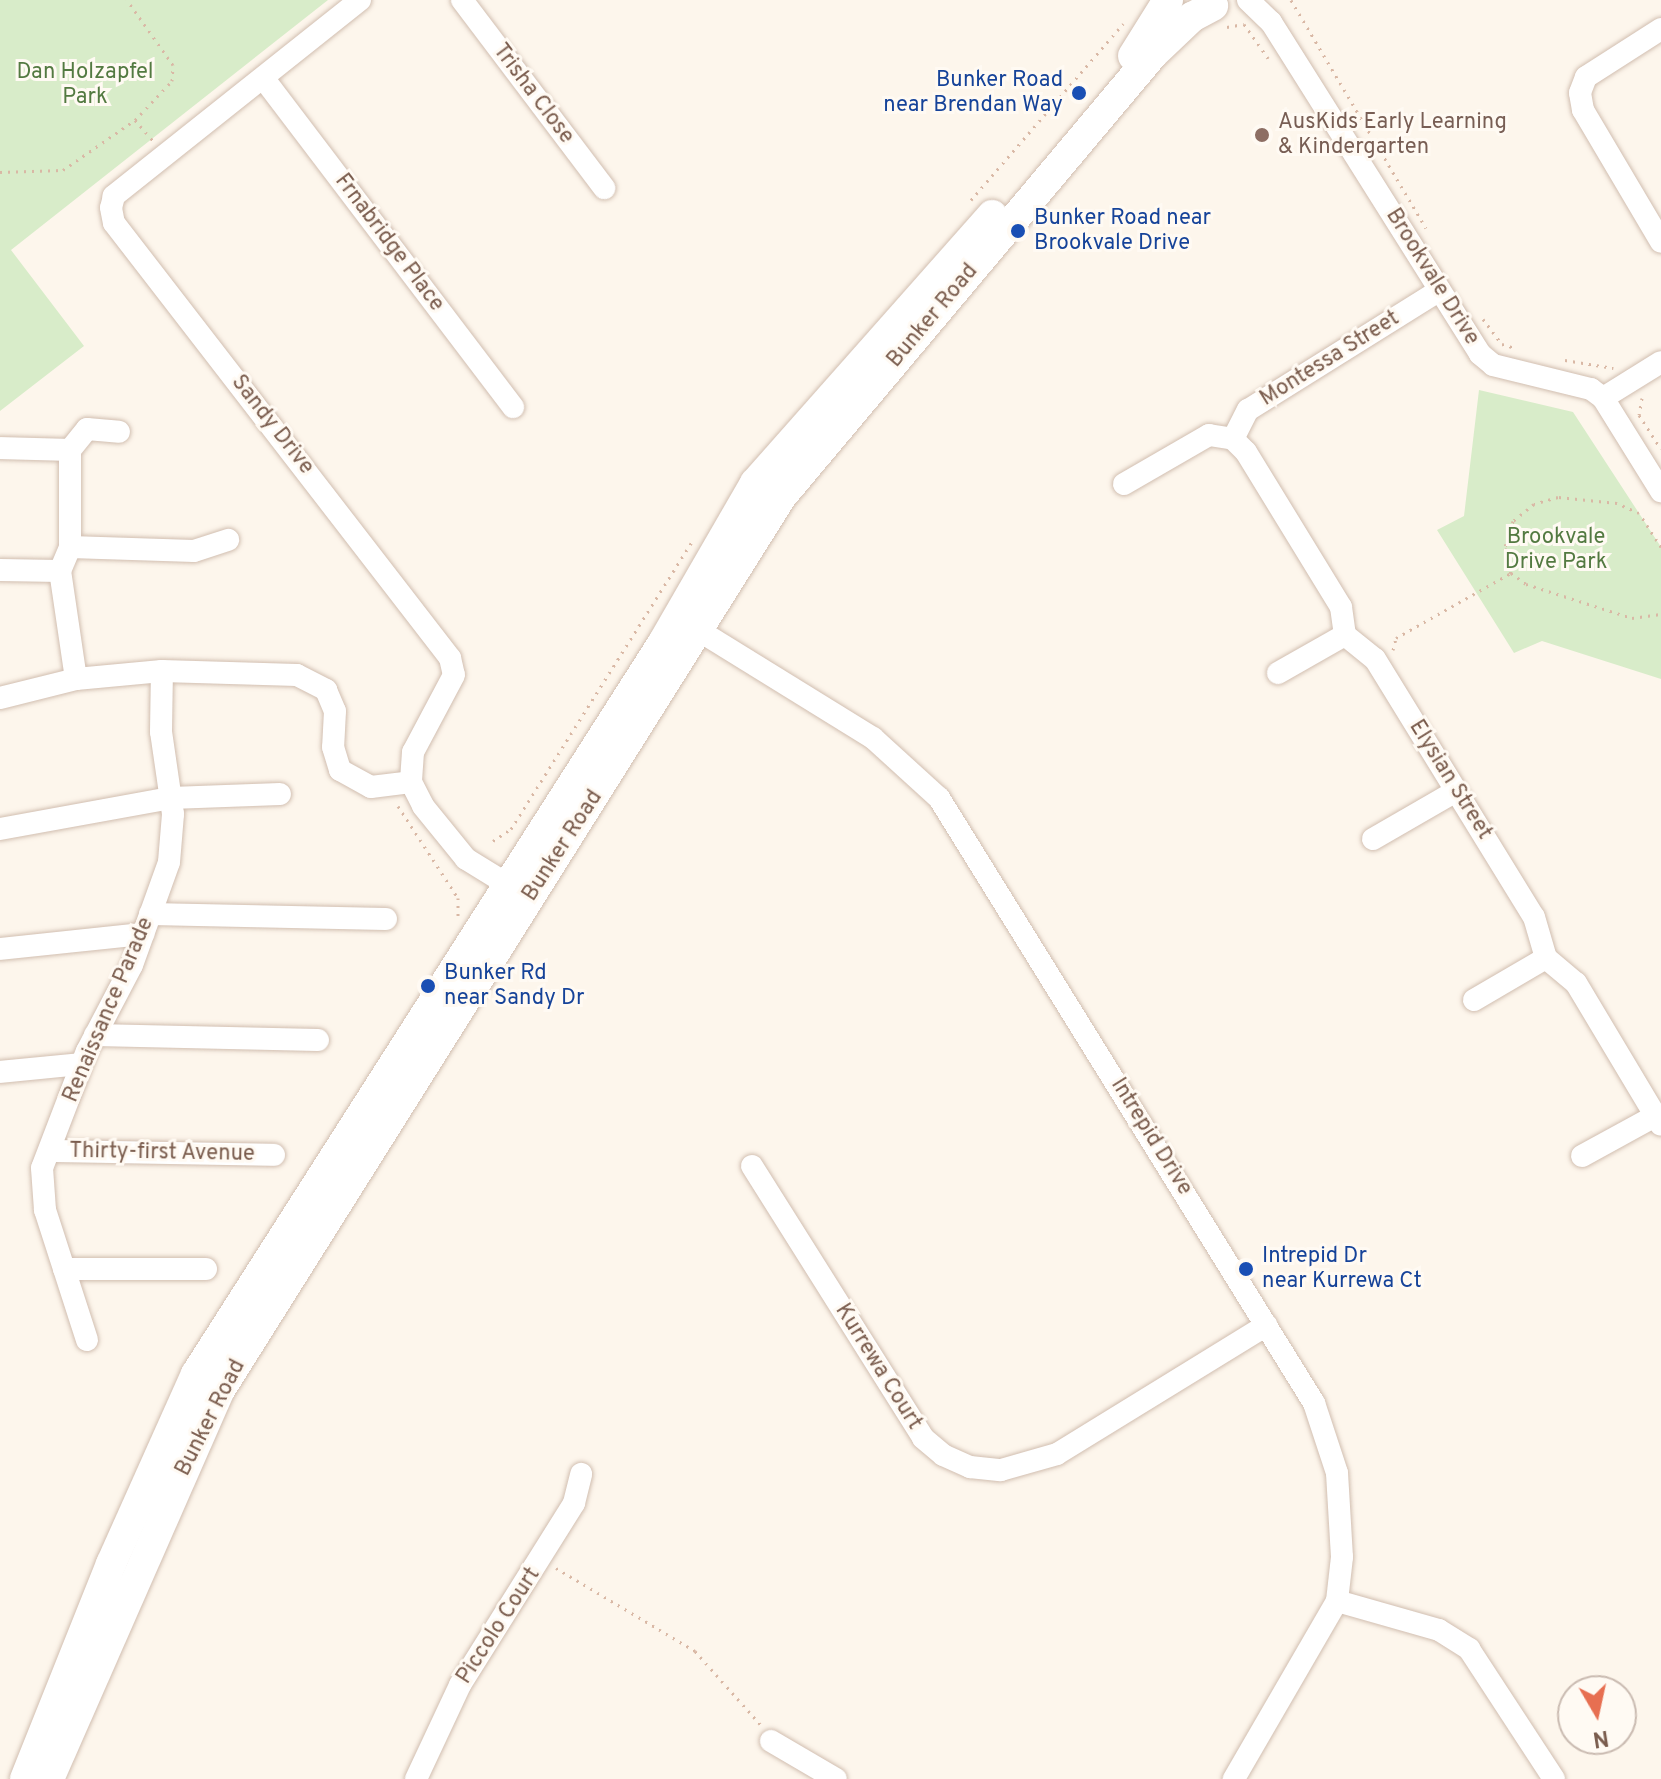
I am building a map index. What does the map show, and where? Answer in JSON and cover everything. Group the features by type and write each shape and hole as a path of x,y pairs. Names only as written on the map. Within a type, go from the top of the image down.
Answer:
{"main road":[{"name":"Bunker Road","path":"687,623 755,483 1143,45 1168,0"},
{"name":"Bunker Road","path":"25,1779 111,1564 208,1382 687,623 782,496 1153,54 1192,17 1213,8"},
{"name":"Bunker Road","path":"49,1779 208,1382"}],"street":[{"name":"Sandy Drive","path":"360,0 114,196 114,223 450,658 454,675 413,752 411,782"},
{"name":"Trisha Close","path":"462,0 604,188"},
{"name":"Brookvale Drive","path":"1248,0 1271,22 1440,290 1493,365 1591,389 1603,398"},
{"path":"1661,29 1586,77 1580,93 1583,110 1661,242"},
{"name":"Frnabridge Place","path":"264,79 513,407"},
{"name":"Montessa Street","path":"1233,439 1248,410 1440,290"},
{"path":"1661,362 1603,398 1661,491"},
{"path":"76,679 60,571 70,547 70,450 87,429 119,432"},
{"path":"1124,484 1209,435 1233,439 1341,607 1345,635 1278,673"},
{"path":"0,448 70,450"},
{"path":"70,547 194,551 228,540"},
{"path":"0,570 60,571"},
{"name":"Intrepid Drive","path":"687,623 873,738 939,798 1314,1403 1337,1473 1342,1510 1337,1601 1234,1779"},
{"name":"Elysian Street","path":"1345,635 1375,659 1534,917 1546,958"},
{"path":"0,698 76,679 162,671 310,678 326,690 335,711 333,747 340,770 371,787 411,782 423,806 466,859 518,891"},
{"name":"Renaissance Parade","path":"87,1340 45,1210 42,1168 82,1064 147,924 169,862 171,798 161,732 162,671"},
{"path":"1373,839 1456,791"},
{"path":"0,829 171,798 280,794"},
{"path":"0,949 147,924 386,919"},
{"path":"1474,1000 1546,958 1576,983 1658,1120 1582,1156"},
{"path":"95,1035 318,1040"},
{"path":"0,1072 82,1064"},
{"name":"Thirty-first Avenue","path":"51,1151 274,1155"},
{"name":"Kurrewa Court","path":"752,1166 923,1438 943,1455 970,1467 1001,1470 1057,1454 1267,1325"},
{"path":"64,1269 206,1269"},
{"name":"Piccolo Court","path":"416,1779 460,1685 542,1560 574,1503 581,1474"},
{"path":"1337,1601 1439,1630 1469,1649 1554,1779"},
{"path":"771,1741 836,1779"}],"path":[{"path":"0,172 63,170 135,120 172,81 173,65 127,0"},
{"path":"1291,0 1427,229"},
{"path":"1213,8 1244,24 1276,67"},
{"path":"135,120 165,155"},
{"path":"1475,308 1502,344 1527,351"},
{"path":"1551,358 1621,369"},
{"path":"1643,387 1639,415 1661,449"},
{"path":"1661,547 1639,513 1617,503 1558,497 1534,504 1513,521 1505,548 1511,573 1526,584 1632,618 1661,614"},
{"path":"1375,659 1395,649 1396,638 1511,573"},
{"path":"542,1560 695,1651 771,1741"}],"green space":[{"name":"Dan Holzapfel Park","path":"0,0 328,0 11,250 84,346 0,411"},
{"name":"Brookvale Drive Park","path":"1479,390 1573,412 1661,547 1661,679 1542,641 1514,653 1437,530 1464,516"}],"place":[{"name":"Bunker Road near Brendan Way","path":"1079,93"},
{"name":"AusKids Early Learning & Kindergarten","path":"1262,135"},
{"name":"Bunker Road near Brookvale Drive","path":"1018,231"},
{"name":"Bunker Rd near Sandy Dr","path":"428,986"},
{"name":"Intrepid Dr near Kurrewa Ct","path":"1246,1269"}]}
